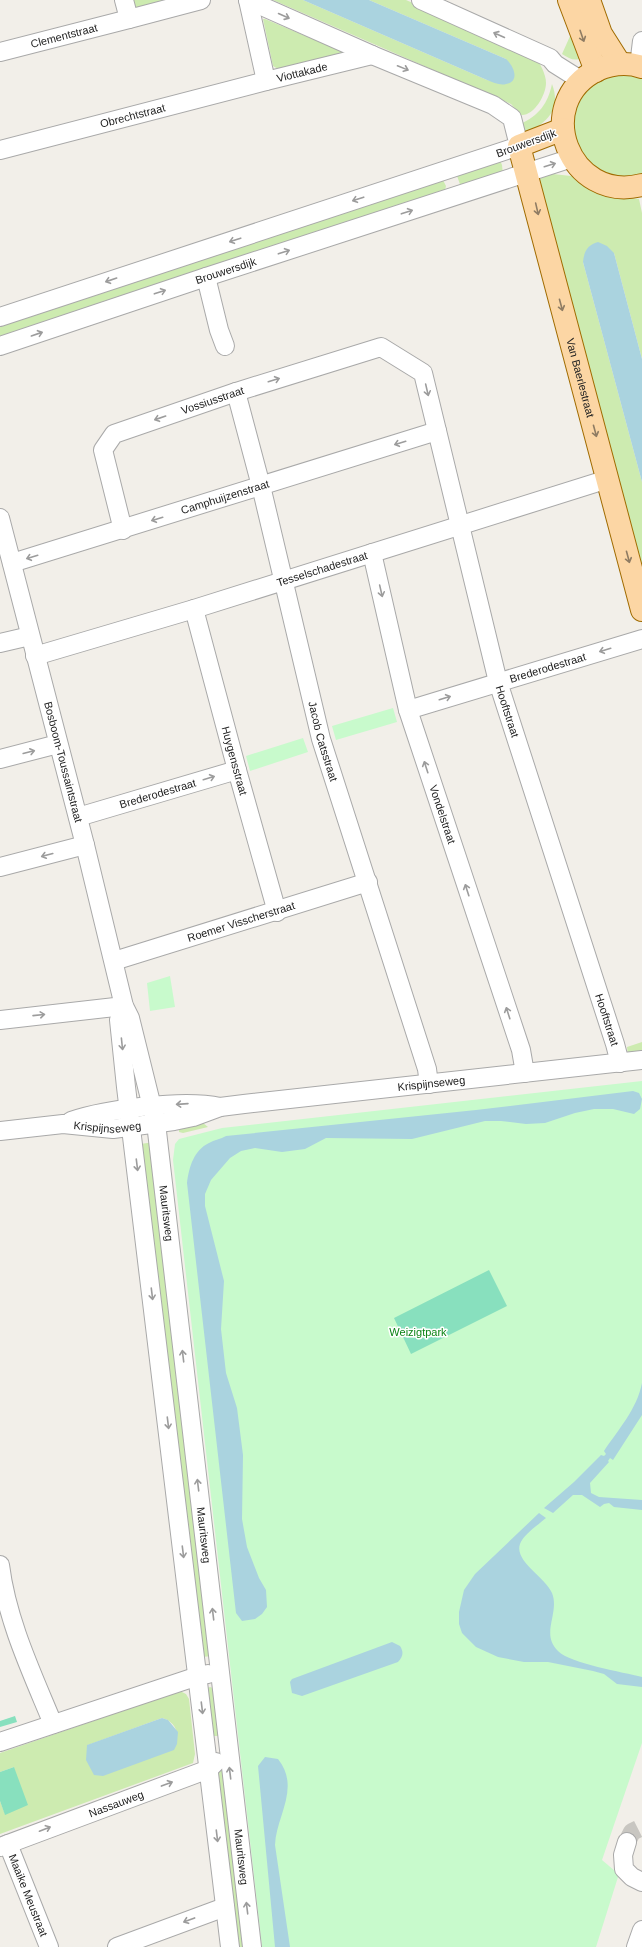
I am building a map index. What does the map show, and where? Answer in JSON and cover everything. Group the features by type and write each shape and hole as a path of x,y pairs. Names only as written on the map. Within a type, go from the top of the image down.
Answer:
{"main road":[{"path":"569,0 588,76"},
{"path":"589,0 602,34 634,66"},
{"path":"634,66 588,76 573,91 567,102 563,119 563,129 566,144 572,158 585,173 604,184 619,187 642,186"},
{"name":"Brouwersdijk","path":"519,146 563,129"},
{"name":"Van Baerlestraat","path":"519,146 642,610"}],"street":[{"path":"124,0 129,19 201,0"},
{"name":"Viottakade","path":"248,0 372,55 493,105 512,118 519,146"},
{"name":"Viottakade","path":"248,0 266,82 372,55"},
{"path":"421,0 550,58 554,64 588,76"},
{"name":"Clementstraat","path":"0,52 129,19"},
{"path":"634,66 642,41"},
{"name":"Obrechtstraat","path":"0,150 266,82"},
{"name":"Brouwersdijk","path":"0,317 444,172 519,146"},
{"name":"Brouwersdijk","path":"0,346 206,277 572,158"},
{"path":"444,172 452,197"},
{"path":"206,277 219,330 225,346"},
{"name":"Vossiusstraat","path":"123,530 103,450 114,434 236,392 381,347 405,362"},
{"name":"Hooftstraat","path":"405,362 423,373 498,682 620,1063"},
{"name":"Jacob Catsstraat","path":"236,392 261,486 321,739 427,1069 428,1084"},
{"name":"Camphuijzenstraat","path":"12,563 123,530 437,431"},
{"name":"Tesselschadestraat","path":"35,656 194,609 608,479"},
{"name":"Bosboom-Toussaintstraat","path":"0,518 78,817 124,1006 130,1018 155,1115"},
{"name":"Vondelstraat","path":"372,553 408,710 520,1050 526,1073"},
{"name":"Huygensstraat","path":"194,609 236,770 277,912"},
{"path":"0,643 30,636"},
{"name":"Brederodestraat","path":"408,710 642,639"},
{"path":"0,759 58,744"},
{"name":"Brederodestraat","path":"78,817 236,770"},
{"path":"0,867 85,845"},
{"name":"Roemer Visscherstraat","path":"114,962 277,912 368,882"},
{"path":"0,1020 124,1006"},
{"name":"Bosboom-Toussaintstraat","path":"124,1006 119,1020 131,1118"},
{"name":"Krispijnseweg","path":"0,1131 63,1124 85,1116 131,1118 155,1115 193,1117 220,1107 642,1060"},
{"name":"Mauritsweg","path":"155,1115 228,1752 252,1947"},
{"name":"Mauritsweg","path":"131,1118 230,1947"},
{"path":"0,1565 3,1599 28,1664 54,1724"},
{"path":"0,1742 198,1676 219,1673"},
{"name":"Nassauweg","path":"4,1845 208,1769 228,1752"},
{"path":"627,1842 623,1855 624,1869 632,1877 642,1882"},
{"name":"Maaike Meustraat","path":"4,1845 49,1947"},
{"path":"117,1947 225,1907"},
{"path":"636,1947 642,1930"}],"green space":[{"path":"132,0 176,0 134,11"},
{"path":"273,0 303,0 487,80 506,84 506,59 369,0 406,0 536,57 545,76 546,83 542,99 530,112 521,115 511,104"},
{"path":"263,19 346,53 278,69 273,66"},
{"path":"571,34 585,56 576,60 562,54"},
{"path":"624,69 642,72 642,180 632,182 590,170 569,126 585,86"},
{"path":"552,84 555,93 555,101 550,115 539,126 524,134 520,124 527,121 542,108 548,97"},
{"path":"499,158 502,165 503,175 462,190 456,173"},
{"path":"553,174 580,177 616,196 639,199 642,213 642,359 614,253 583,262 642,482 642,579 539,178"},
{"path":"443,180 446,186 444,194 0,342 0,322"},
{"path":"393,708 397,722 336,740 332,726"},
{"path":"303,738 308,752 250,771 246,756"},
{"path":"170,976 175,1007 150,1011 147,983"},
{"path":"642,1042 642,1053 628,1055 627,1047"},
{"name":"Weizigtpark","path":"642,1081 642,1743 602,1860 615,1871 618,1877 596,1947 262,1947 173,1160 175,1144 179,1139 222,1128"},
{"path":"203,1123 208,1127 183,1133 179,1132 179,1128"},
{"path":"155,1142 215,1656 200,1657 140,1144"},
{"path":"489,1270 507,1306 411,1354 394,1318"},
{"path":"207,1688 213,1688 220,1736 212,1736"},
{"path":"180,1691 186,1694 189,1699 195,1754 193,1763 0,1834 0,1801 5,1814 14,1767 0,1772 0,1753","holes":["162,1718 175,1728 177,1738 88,1745"]},
{"path":"15,1716 17,1722 0,1727 0,1721"},
{"path":"14,1767 28,1805 5,1815 0,1801 0,1772"},
{"path":"223,1769 249,1947 234,1947 217,1770"}],"water":[{"path":"303,0 369,0 506,59 513,69 513,80 504,84 496,84"},
{"path":"598,242 607,246 614,253 642,359 642,482 583,262 587,249 594,243"},
{"path":"633,1091 639,1093 642,1099 640,1109 634,1114 613,1109 594,1109 575,1113 545,1123 526,1124 485,1121 412,1139 326,1138 305,1149 282,1152 255,1148 241,1151 230,1158 211,1180 205,1194 205,1206 224,1281 221,1329 226,1373 237,1408 243,1455 242,1519 247,1547 259,1578 266,1590 267,1607 262,1614 255,1619 242,1621 236,1613 187,1183 189,1171 196,1155 204,1146 226,1136 476,1110"},
{"path":"642,1383 642,1415 613,1460 610,1458 608,1461 609,1462 590,1483 591,1493 599,1497 642,1500 642,1510 614,1507 609,1503 600,1507 582,1495 573,1495 553,1513 544,1508 574,1482 601,1455 604,1456 606,1454 604,1451 636,1402"},
{"path":"539,1513 546,1518 522,1540 519,1550 521,1557 552,1593 554,1608 550,1630 553,1644 558,1651 574,1660 585,1664 642,1677 642,1687 617,1684 604,1674 593,1671 548,1662 524,1662 498,1657 476,1647 462,1633 459,1624 459,1612 464,1590 475,1574"},
{"path":"392,1642 400,1646 402,1650 402,1656 398,1662 302,1696 292,1693 290,1682 292,1679"},
{"path":"162,1718 168,1720 178,1732 177,1744 174,1750 103,1776 94,1775 86,1760 87,1745"},
{"path":"265,1757 278,1759 285,1770 287,1781 286,1802 276,1834 275,1845 290,1947 275,1947 258,1766"}],"tunnel":[{"path":"627,1842 632,1832 642,1827"}]}
